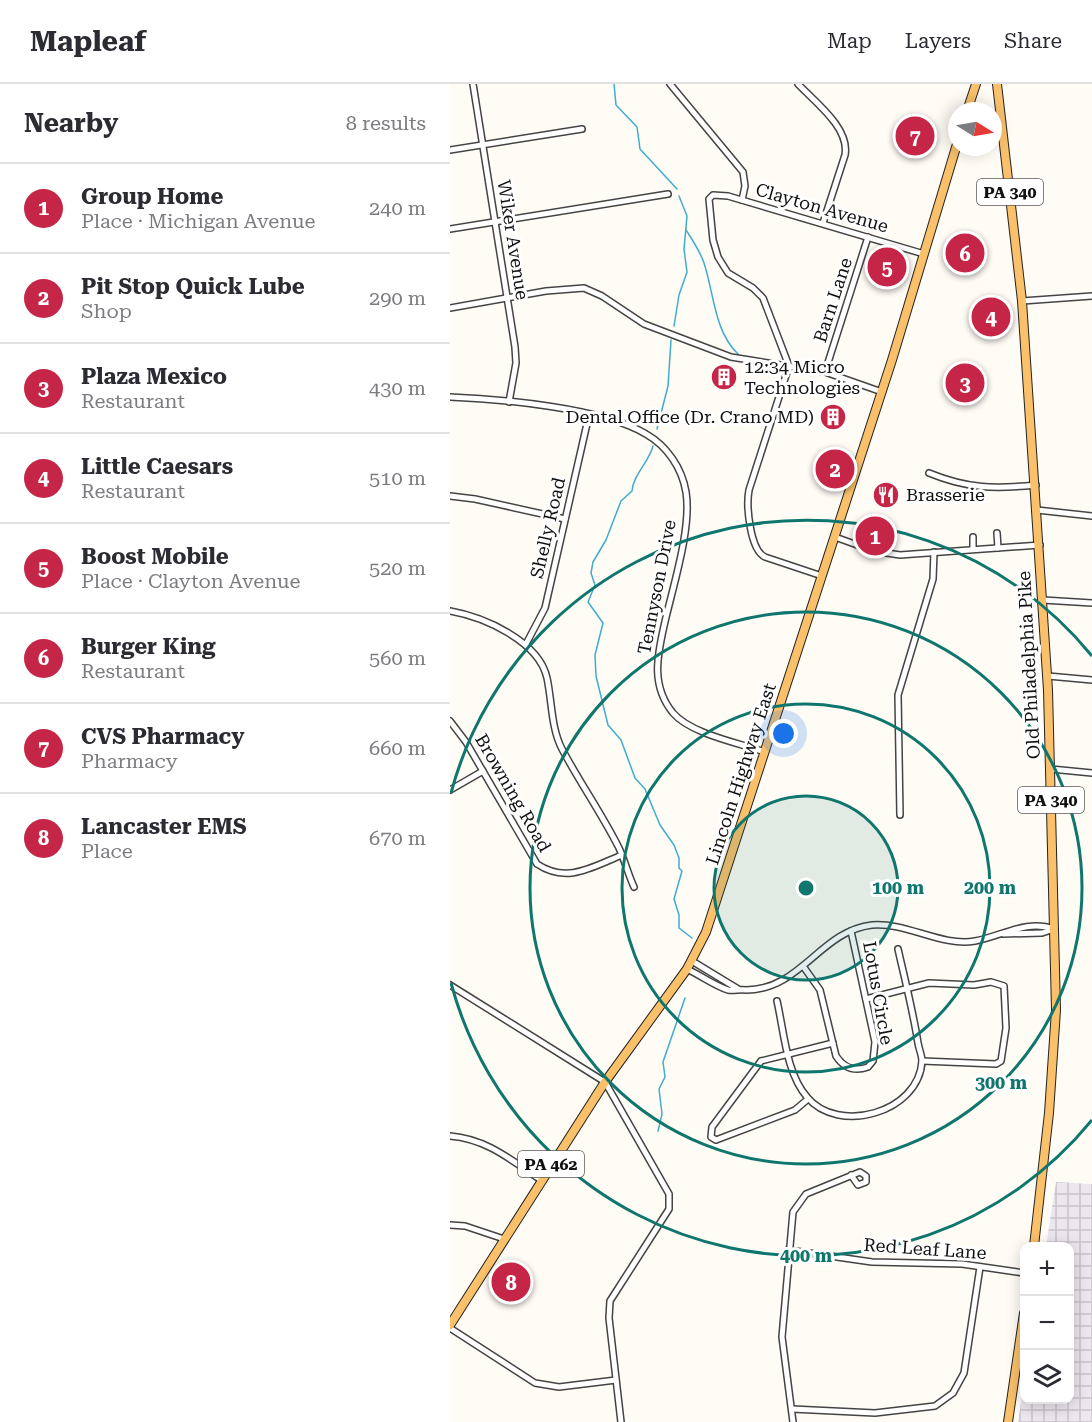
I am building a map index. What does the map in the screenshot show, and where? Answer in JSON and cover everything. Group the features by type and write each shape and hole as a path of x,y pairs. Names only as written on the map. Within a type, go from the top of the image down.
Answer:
{"main road":[{"path":"970,102 976,84"},
{"name":"Old Philadelphia Pike","path":"997,84 1022,301 1048,676 1054,1037 1034,1242"},
{"name":"Lincoln Highway East","path":"450,1326 605,1082 690,965 716,907 882,392 953,156"},
{"path":"1008,1422 1020,1340"}],"street":[{"name":"Wiker Avenue","path":"473,84 516,358 509,402"},
{"path":"670,84 743,172 745,186 742,200"},
{"path":"798,84 834,124 846,143 845,155 823,223"},
{"path":"450,150 582,129"},
{"path":"450,229 668,194"},
{"name":"Clayton Avenue","path":"789,366 763,298 753,288 728,273 718,257 709,209 710,196 717,194 742,200 924,254"},
{"name":"Barn Lane","path":"825,372 868,237"},
{"path":"450,308 575,288 587,289 637,320 731,357 825,372 882,392"},
{"path":"1022,301 1092,296"},
{"path":"789,366 749,490 748,506 754,543 760,555 822,576"},
{"name":"Tennyson Drive","path":"450,397 509,402 589,415 626,424 654,439 672,458 685,486 687,504 685,525 657,658 657,680 664,697 681,720 697,729 765,752"},
{"name":"Shelly Road","path":"526,644 545,608 589,415"},
{"path":"929,473 953,482 986,489 1036,485"},
{"path":"450,496 475,499 566,519"},
{"path":"1037,510 1092,516"},
{"path":"997,533 998,548"},
{"path":"835,537 887,553 1040,545"},
{"path":"973,537 973,549"},
{"path":"900,815 898,695 933,579 934,552"},
{"path":"1043,600 1092,603"},
{"path":"450,611 477,619 526,644 543,666 562,748 622,855 634,887"},
{"path":"1048,676 1092,680"},
{"name":"Browning Road","path":"450,721 483,771 529,855 539,866 554,873 572,875 622,855"},
{"path":"1051,769 1092,773"},
{"path":"450,790 483,771"},
{"path":"690,965 740,989 775,986 851,930 876,925 962,942 1042,924 1054,929"},
{"name":"Lotus Circle","path":"803,966 820,990 832,1043 842,1064 851,1069 868,1067 873,1060 875,1042 851,930"},
{"path":"777,1001 799,1088 808,1099 815,1105 843,1116 857,1116 885,1110 908,1092 922,1061 898,949"},
{"path":"866,999 929,983 968,985 991,982 1004,986 1005,1028 1001,1061 996,1064 922,1061"},
{"path":"450,985 605,1082 632,1125 670,1200 669,1209 610,1301 621,1422"},
{"path":"808,1099 795,1110 716,1140 711,1137 712,1127 755,1066 766,1058 832,1043"},
{"path":"450,1136 471,1138 488,1144 541,1180"},
{"path":"793,1422 782,1337 790,1221 798,1202 820,1187 851,1175"},
{"path":"450,1225 465,1226 504,1239"},
{"name":"Red Leaf Lane","path":"788,1250 890,1263 948,1263 1020,1272"},
{"path":"792,1409 875,1413 935,1406 946,1400 960,1383 964,1373 980,1267"},
{"path":"450,1326 535,1383 559,1387 616,1380"}],"shaded area":[{"path":"1056,1182 1092,1184 1092,1422 1018,1422 1021,1404 1074,1404 1074,1242 1047,1242"}],"waterway":[{"path":"614,84 616,105 637,127 640,149 677,189"},
{"path":"674,326 679,295 687,272 684,249 687,216 679,196"},
{"path":"686,230 704,263 719,323 730,345 738,354"},
{"path":"657,429 668,386 671,340"},
{"path":"653,446 635,479 632,491 621,501 606,540 593,562 591,573 595,585 588,602 603,623 595,655 596,676 608,725 621,740 635,778 645,789 660,825 674,845 679,858 679,868 682,871 674,899 679,915 679,928 692,938"},
{"path":"658,1131 662,1114 659,1089 665,1077 663,1062 685,998"}],"place":[{"name":"CVS Pharmacy","path":"915,136"},
{"name":"Burger King","path":"965,253"},
{"name":"Boost Mobile","path":"887,267"},
{"name":"Little Caesars","path":"991,317"},
{"name":"12:34 Micro Technologies","path":"724,377"},
{"name":"Plaza Mexico","path":"965,383"},
{"name":"Dental Office (Dr. Crano MD)","path":"833,417"},
{"name":"Pit Stop Quick Lube","path":"835,469"},
{"name":"Brasserie","path":"886,495"},
{"name":"Group Home","path":"875,536"},
{"name":"Lancaster EMS","path":"511,1282"}]}
